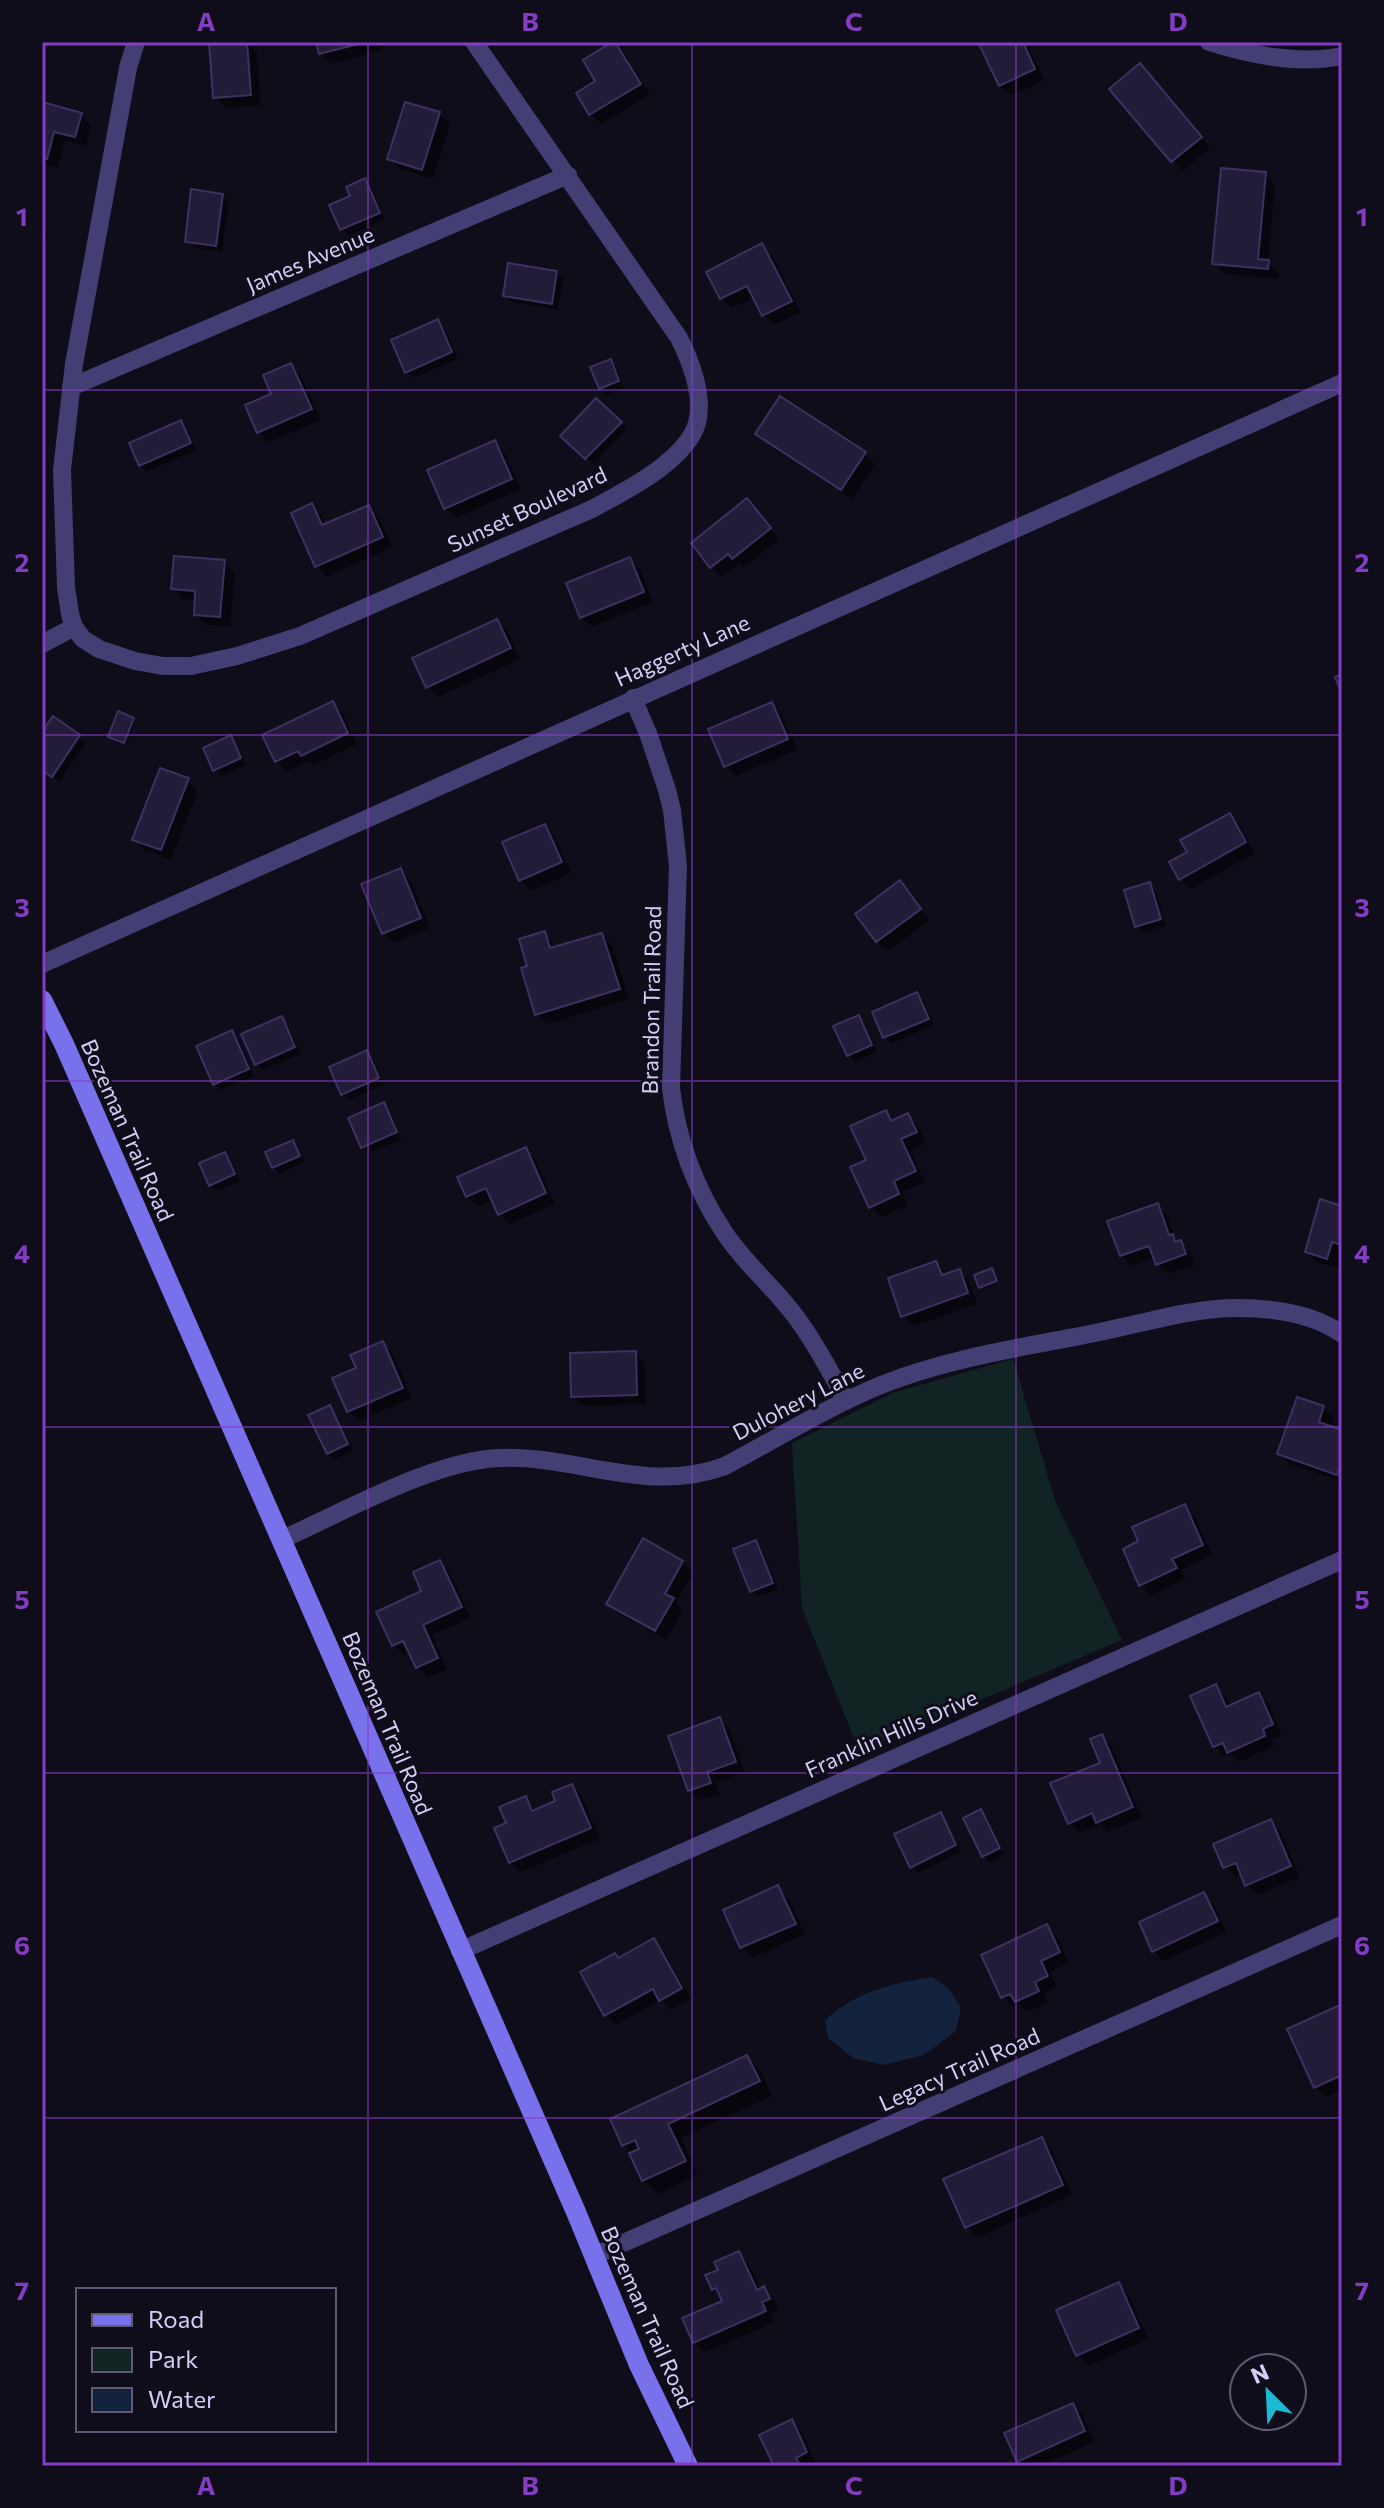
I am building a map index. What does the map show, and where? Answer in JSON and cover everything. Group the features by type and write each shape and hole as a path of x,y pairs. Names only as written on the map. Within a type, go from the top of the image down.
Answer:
{"street":[{"path":"42,644 74,627 66,587 62,470 71,387 128,68 136,42"},
{"name":"Sunset Boulevard","path":"74,627 83,639 99,649 163,666 191,666 237,656 300,636 592,509 633,487 685,444 697,421 699,402 696,383 679,338 474,42"},
{"path":"1209,42 1285,59 1342,56"},
{"name":"James Avenue","path":"71,387 568,175"},
{"name":"Haggerty Lane","path":"42,964 1342,383"},
{"name":"Brandon Trail Road","path":"633,698 649,736 672,810 678,866 671,1088 674,1115 686,1157 701,1193 724,1233 797,1318 846,1401"},
{"name":"Bozeman Trail Road","path":"42,1000 71,1058 283,1539 639,2365 688,2466"},
{"name":"Dulohery Lane","path":"283,1539 430,1474 499,1457 536,1459 645,1477 704,1474 725,1466 846,1401 915,1372 976,1356 1193,1313 1234,1308 1276,1310 1317,1322 1342,1334"},
{"name":"Franklin Hills Drive","path":"460,1951 1342,1560"},
{"name":"Legacy Trail Road","path":"594,2256 1342,1925"}],"green space":[{"path":"1013,1359 1056,1503 1122,1640 859,1751 802,1608 792,1443 895,1392"}],"water":[{"path":"932,1977 948,1988 961,2007 956,2031 924,2055 884,2065 853,2058 828,2038 825,2020 849,2002 889,1986"}],"building":[{"path":"209,42 247,42 251,95 213,98"},
{"path":"316,42 366,42 319,54"},
{"path":"615,42 641,84 589,115 576,93 595,81 583,60"},
{"path":"978,42 1023,42 1035,69 999,86"},
{"path":"1140,63 1202,137 1171,162 1109,89"},
{"path":"42,102 82,113 75,137 54,132 47,159 42,158"},
{"path":"405,102 440,112 422,170 387,159"},
{"path":"1221,168 1266,172 1258,259 1269,260 1268,269 1212,264"},
{"path":"365,178 380,213 340,230 329,205 350,196 346,187"},
{"path":"191,189 223,194 216,246 185,242"},
{"path":"762,243 792,301 762,316 747,286 720,299 706,272"},
{"path":"508,263 557,271 552,304 503,296"},
{"path":"438,319 452,352 405,373 391,340"},
{"path":"611,359 619,381 599,389 590,367"},
{"path":"291,363 312,409 257,433 245,405 271,394 263,375"},
{"path":"780,396 866,452 841,490 755,434"},
{"path":"596,398 622,422 585,459 560,436"},
{"path":"181,420 191,443 139,466 129,443"},
{"path":"495,440 512,479 444,509 427,470"},
{"path":"747,498 771,528 732,559 728,554 710,568 691,543"},
{"path":"312,503 322,525 369,505 383,537 315,567 291,513"},
{"path":"174,556 225,560 220,617 194,615 195,591 171,589"},
{"path":"630,557 644,592 580,618 566,583"},
{"path":"497,619 511,648 426,688 412,658"},
{"path":"1342,674 1342,692 1341,692 1335,677"},
{"path":"333,701 348,733 301,756 298,751 275,762 262,735"},
{"path":"772,702 788,739 724,767 708,729"},
{"path":"118,711 134,718 124,743 108,737"},
{"path":"53,716 80,735 52,777 42,770 42,732"},
{"path":"231,735 241,758 213,771 203,748"},
{"path":"160,768 189,778 161,850 132,840"},
{"path":"1230,813 1246,842 1179,880 1169,862 1187,852 1180,840"},
{"path":"545,824 562,862 519,881 502,842"},
{"path":"401,868 421,918 382,934 361,884"},
{"path":"900,880 921,909 876,942 855,914"},
{"path":"1150,882 1161,919 1135,927 1124,890"},
{"path":"545,931 550,948 602,933 620,989 535,1015 521,968 527,966 519,939"},
{"path":"917,992 929,1019 883,1038 872,1012"},
{"path":"859,1015 872,1045 847,1056 833,1026"},
{"path":"282,1016 295,1047 255,1065 241,1034"},
{"path":"232,1030 249,1069 213,1085 196,1046"},
{"path":"367,1050 379,1078 341,1095 329,1067"},
{"path":"384,1102 397,1132 361,1148 348,1118"},
{"path":"886,1110 891,1121 908,1113 917,1132 901,1139 916,1171 894,1181 899,1194 869,1208 850,1167 866,1160 850,1126"},
{"path":"293,1140 300,1156 272,1168 265,1152"},
{"path":"526,1147 546,1193 498,1215 486,1188 466,1197 457,1177"},
{"path":"225,1152 235,1174 209,1186 199,1163"},
{"path":"1320,1199 1342,1206 1342,1245 1332,1242 1327,1259 1305,1252"},
{"path":"1158,1203 1169,1235 1173,1234 1175,1242 1181,1240 1186,1254 1156,1265 1149,1246 1120,1256 1107,1221"},
{"path":"936,1261 942,1275 960,1269 968,1293 901,1317 888,1278"},
{"path":"992,1268 997,1281 979,1288 974,1275"},
{"path":"383,1341 403,1388 347,1412 332,1378 356,1368 350,1355"},
{"path":"636,1351 637,1395 571,1397 570,1353"},
{"path":"1297,1397 1324,1406 1319,1422 1342,1430 1342,1460 1337,1475 1277,1454"},
{"path":"330,1405 348,1444 327,1454 308,1415"},
{"path":"1185,1504 1203,1545 1172,1559 1177,1568 1139,1586 1123,1549 1138,1541 1132,1527"},
{"path":"643,1538 683,1561 665,1594 674,1598 655,1631 606,1604"},
{"path":"756,1540 773,1583 750,1592 733,1549"},
{"path":"440,1560 462,1607 423,1625 438,1658 416,1668 403,1641 392,1646 376,1612 421,1591 413,1572"},
{"path":"1216,1684 1226,1707 1259,1692 1273,1724 1263,1729 1265,1736 1227,1753 1223,1743 1213,1747 1190,1696"},
{"path":"720,1717 736,1762 707,1772 711,1783 688,1791 668,1736"},
{"path":"1102,1734 1133,1807 1096,1823 1092,1813 1068,1824 1050,1783 1100,1763 1090,1739"},
{"path":"572,1784 591,1828 509,1863 494,1828 506,1823 499,1807 526,1796 532,1811 555,1801 552,1792"},
{"path":"981,1809 1000,1848 982,1857 963,1818"},
{"path":"941,1812 956,1845 910,1868 894,1834"},
{"path":"1271,1819 1291,1866 1245,1886 1236,1863 1223,1868 1213,1844"},
{"path":"778,1885 796,1924 740,1948 723,1910"},
{"path":"1204,1892 1218,1921 1152,1952 1139,1922"},
{"path":"1047,1924 1060,1952 1041,1961 1048,1976 1035,1982 1039,1991 1015,2002 1010,1994 1001,1998 981,1955"},
{"path":"654,1938 682,1988 659,2001 653,1989 604,2016 580,1972 615,1953 618,1958"},
{"path":"1342,2004 1342,2075 1314,2088 1287,2029"},
{"path":"747,2055 760,2081 668,2124 686,2161 642,2181 629,2153 639,2149 635,2140 622,2146 610,2119"},
{"path":"1042,2137 1063,2185 965,2228 943,2179"},
{"path":"739,2251 757,2290 764,2286 770,2299 762,2302 766,2311 693,2343 682,2318 722,2301 705,2275 718,2270 714,2262"},
{"path":"1119,2282 1139,2328 1076,2356 1056,2310"},
{"path":"1073,2403 1085,2431 1017,2462 1004,2433"},
{"path":"792,2419 807,2452 796,2458 800,2466 774,2466 759,2435"}]}
